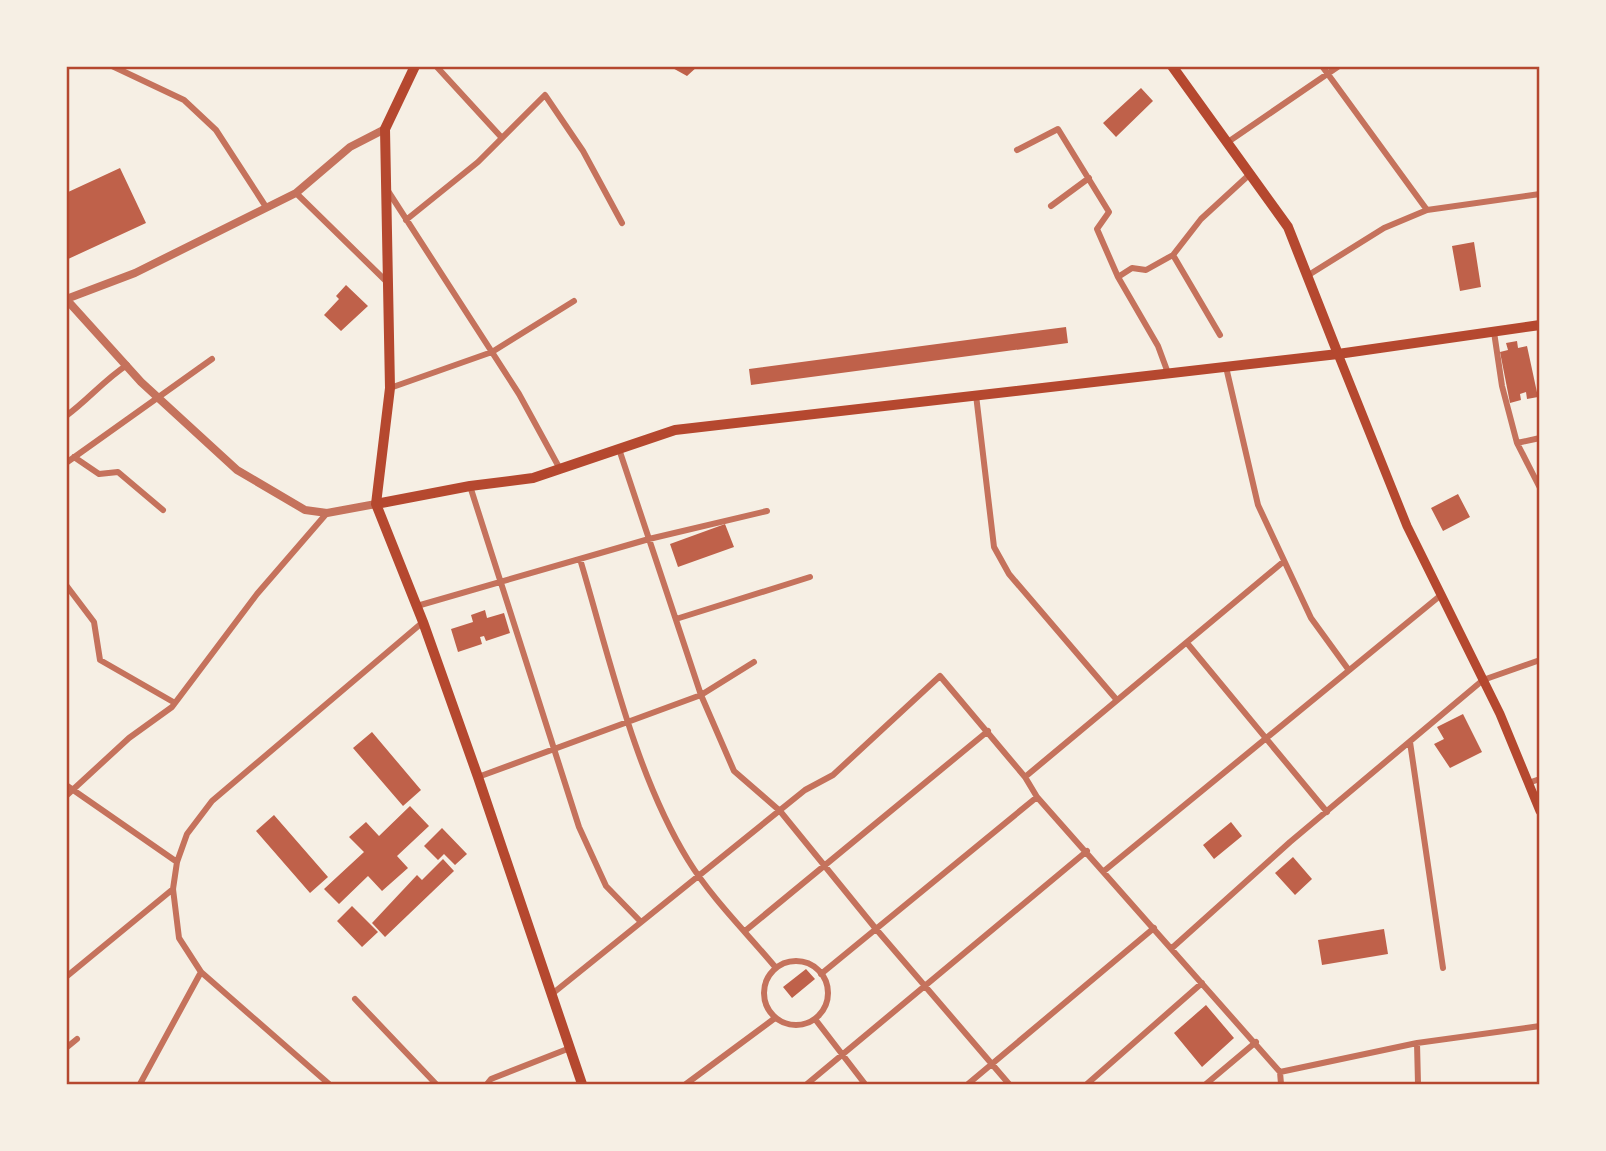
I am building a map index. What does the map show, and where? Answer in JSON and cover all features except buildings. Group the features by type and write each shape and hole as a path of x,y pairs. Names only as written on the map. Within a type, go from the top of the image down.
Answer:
{"highway":[{"path":"1171,66 1288,227 1338,354 1539,325"}],"main road":[{"path":"415,66 385,128 390,388 376,504 423,622 582,1084"},
{"path":"376,504 470,485 533,478 675,430 1338,354 1407,526 1483,680 1539,811"}],"street":[{"path":"112,66 184,100 216,130 266,207"},
{"path":"436,66 502,138"},
{"path":"1228,142 1324,70 1339,66"},
{"path":"1324,70 1427,210"},
{"path":"406,220 442,193 545,95 583,151 622,223"},
{"path":"376,504 327,513 305,510 237,470 157,397 67,298 135,273 296,192 350,147 385,128"},
{"path":"1017,150 1058,130 1109,212 1097,229 1118,277 1158,345 1168,373"},
{"path":"1118,277 1132,268 1146,270 1173,255 1201,219 1251,174"},
{"path":"1051,206 1088,178"},
{"path":"387,189 492,352 560,469"},
{"path":"296,192 388,284"},
{"path":"1307,276 1384,228 1427,210 1539,194"},
{"path":"1173,255 1220,335"},
{"path":"390,388 492,352 573,301"},
{"path":"1494,332 1502,386 1517,443 1539,488"},
{"path":"66,463 212,359"},
{"path":"66,416 84,403 100,383 127,365"},
{"path":"1226,367 1258,505 1311,618 1348,669"},
{"path":"976,395 995,547 1009,574 1030,601 1116,699"},
{"path":"1517,443 1539,438"},
{"path":"619,449 701,695 734,771 780,810 876,929 1009,1084"},
{"path":"74,457 99,474 118,472 163,510"},
{"path":"470,485 579,827 606,886 641,922"},
{"path":"417,606 649,539 766,511"},
{"path":"66,796 129,738 175,704 257,594 327,513"},
{"path":"580,559 629,724 676,841 699,876 776,968"},
{"path":"1025,777 1283,562"},
{"path":"676,619 810,577"},
{"path":"66,585 94,622 100,660 175,704"},
{"path":"1104,871 1441,595"},
{"path":"329,1084 201,972 179,938 173,889 177,862 187,834 212,801 423,622"},
{"path":"1187,643 1327,812"},
{"path":"1172,948 1483,680 1539,660"},
{"path":"478,777 554,748 629,724 701,695 754,662"},
{"path":"552,993 805,790 833,775 940,676 1025,777 1037,797 1256,1042 1280,1072 1281,1084"},
{"path":"745,931 988,731"},
{"path":"1410,742 1443,968"},
{"path":"1528,783 1539,779"},
{"path":"66,785 177,862"},
{"path":"821,974 1037,797"},
{"path":"807,1084 1087,851"},
{"path":"66,977 173,889"},
{"path":"968,1084 1154,928"},
{"path":"800,961 821,974 826,983 826,1003 815,1019 794,1026 775,1018 768,1011 765,983 776,968 800,961"},
{"path":"140,1084 201,972"},
{"path":"1087,1084 1202,983"},
{"path":"355,999 436,1084"},
{"path":"687,1084 775,1018"},
{"path":"815,1019 841,1057 864,1084"},
{"path":"1280,1072 1417,1043 1539,1026"},
{"path":"66,1048 77,1039"},
{"path":"1206,1084 1256,1042"},
{"path":"1417,1043 1418,1084"},
{"path":"487,1084 491,1079 570,1048"}]}
